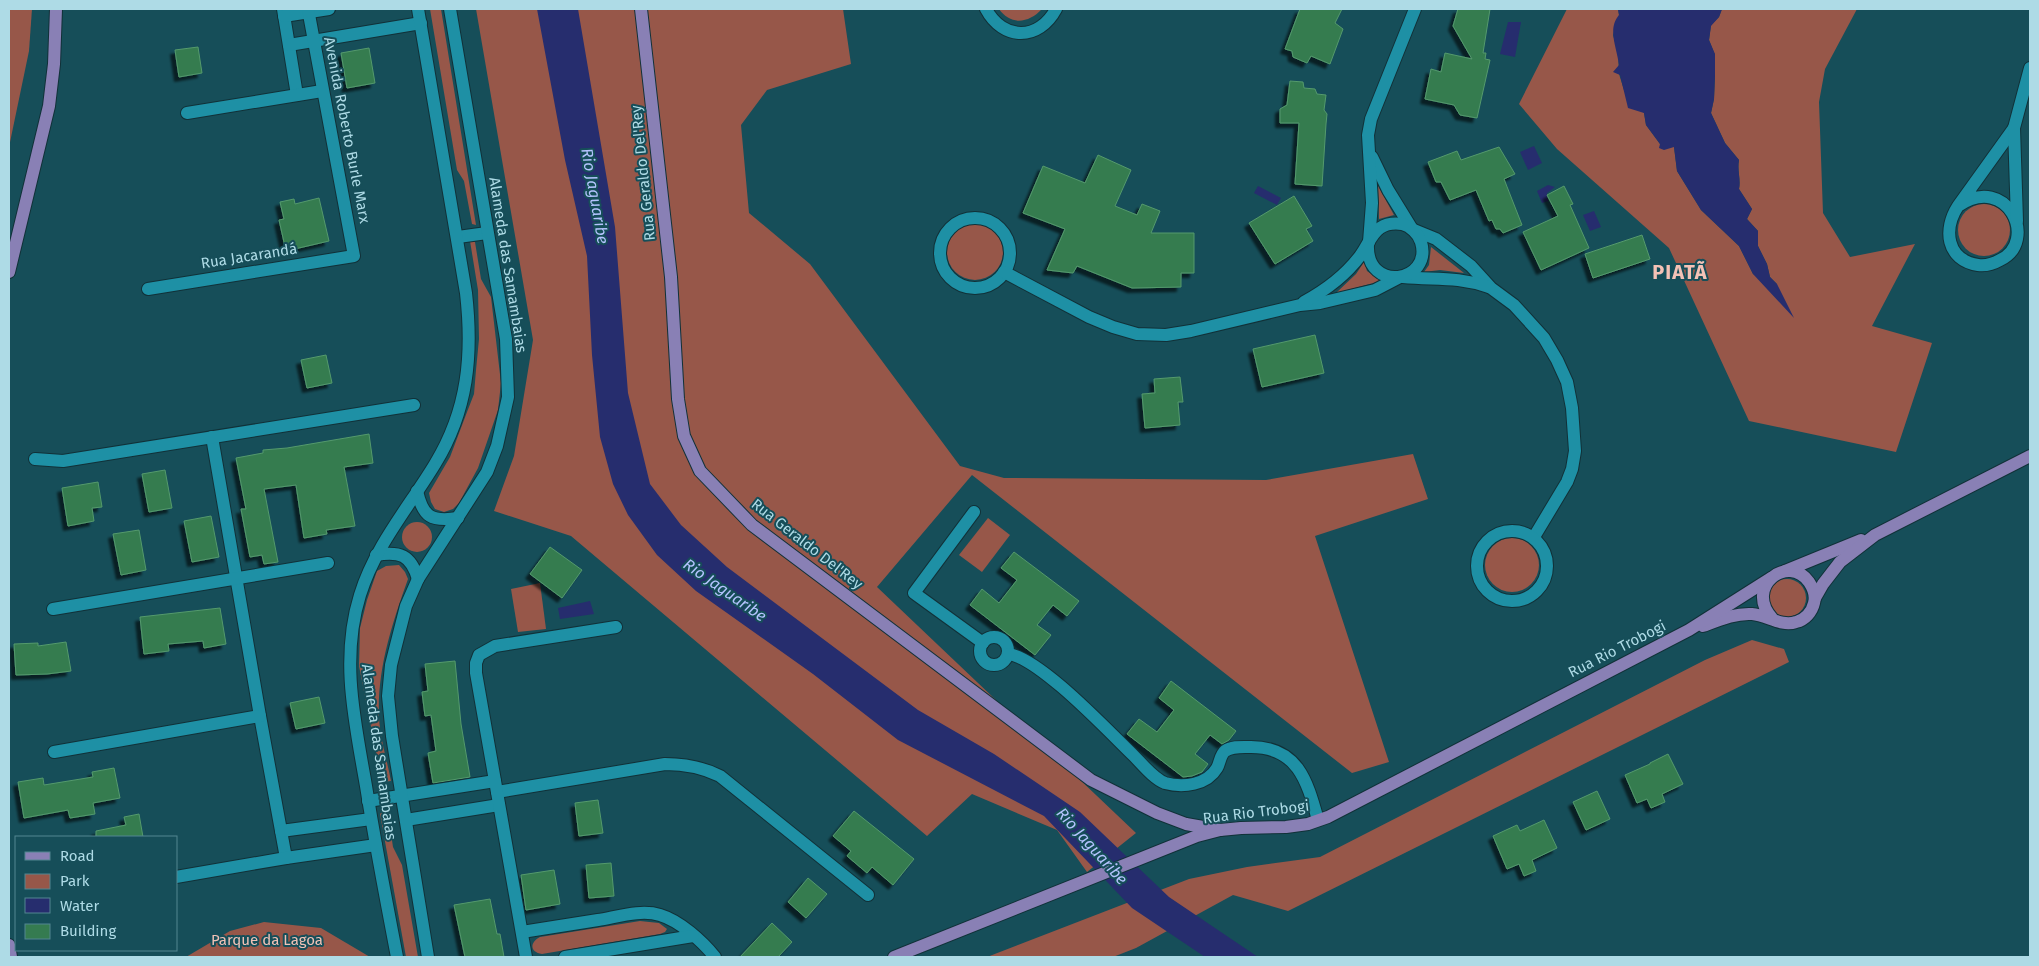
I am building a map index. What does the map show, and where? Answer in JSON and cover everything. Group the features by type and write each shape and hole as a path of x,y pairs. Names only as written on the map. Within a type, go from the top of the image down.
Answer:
{"main road":[{"path":"9,272 49,106 54,64 56,9"},
{"name":"Rua Geraldo Del'Rey","path":"642,9 671,277 678,400 684,436 700,471 752,525 1091,780 1157,813 1186,824 1220,830"},
{"path":"1875,535 1840,562 1823,584 1815,598 1811,612 1799,622 1780,623 1766,611 1762,603 1765,585 1770,578 1853,542 1875,535 2030,456"},
{"path":"1785,572 1796,572 1806,578 1812,587 1815,598"},
{"name":"Rua Rio Trobogi","path":"894,957 1197,836 1220,830 1286,827 1308,824 1318,820 1689,630 1770,578"},
{"name":"Rua Rio Trobogi","path":"1689,630 1741,614 1753,614 1772,618"},
{"path":"9,945 11,957"}],"street":[{"path":"297,95 284,12 329,9"},
{"name":"Alameda das Samambaias","path":"397,957 368,801 350,687 349,657 353,625 360,596 376,555 435,464 447,441 459,414 470,356 470,325 458,237 418,9"},
{"name":"Alameda das Samambaias","path":"428,957 392,736 388,696 391,664 406,606 418,578 486,472 497,446 508,397 506,340 450,9"},
{"path":"986,9 999,26 1009,31 1021,33 1043,26 1056,9"},
{"path":"1415,9 1371,119 1368,135 1372,203 1368,254 1375,269 1391,277 1452,278 1491,288"},
{"name":"Avenida Roberto Burle Marx","path":"308,10 354,256"},
{"path":"289,46 421,23"},
{"path":"2014,128 1951,217 1948,229 1950,242 1956,253 1966,261 1978,265 1991,264 2003,259 2012,250 2017,238 2014,128 2030,68"},
{"path":"187,113 322,91"},
{"path":"1004,272 1089,317 1112,327 1137,334 1166,335 1191,331 1300,305 1320,303 1374,290 1411,272 1418,266 1422,257 1422,247 1420,238 1388,190 1369,152"},
{"path":"1958,206 1969,199 1981,196 1994,198 2005,204 2013,214 2017,226"},
{"path":"980,218 991,222 1001,229 1007,238 1010,250 1009,261 1004,272 997,281 986,286 975,288 958,284 945,272 940,262 939,250 942,239 948,229 963,220 980,218"},
{"path":"1300,305 1332,285 1359,257 1373,234 1387,224 1404,225 1436,239 1471,266 1491,288 1514,305 1544,338 1557,360 1567,382 1572,408 1575,451 1572,469 1567,482 1534,537"},
{"path":"458,237 487,233"},
{"name":"Rua Jacarandá","path":"148,289 354,256"},
{"path":"35,459 63,461 414,406"},
{"path":"212,437 286,858"},
{"path":"417,491 423,511 429,515 436,519 458,518"},
{"path":"974,512 914,592 983,642"},
{"path":"1507,530 1521,531 1534,537 1543,547 1548,560 1547,574 1541,587 1530,596 1517,601 1503,600 1490,594 1481,584 1476,571 1477,557 1483,544 1494,535 1507,530"},
{"path":"376,555 400,554 408,559 415,568 418,578"},
{"path":"53,609 328,563"},
{"path":"526,957 476,673 476,663 479,655 495,646 616,627"},
{"path":"992,637 1002,639 1008,648 1008,654 1002,662 991,664 982,658 981,647 983,642 992,637"},
{"path":"1008,654 1016,654 1075,698 1149,771 1164,783 1188,785 1203,781 1216,770 1223,752 1231,748 1255,747 1275,750 1294,762 1301,772 1311,795 1318,820"},
{"path":"54,752 260,716"},
{"path":"368,801 436,790 497,793 665,764 684,764 704,768 720,776 868,895"},
{"name":"Alameda das Samambaias","path":"406,820 440,815 497,793"},
{"path":"281,831 371,819"},
{"path":"178,877 376,845"},
{"path":"522,932 646,913 659,914 693,936 707,947 715,957"},
{"path":"565,957 693,936"}],"green space":[{"path":"9,9 32,9 29,51 9,147"},
{"path":"430,9 441,9 476,225 472,224 464,181 457,170"},
{"path":"476,9 843,9 851,64 767,90 741,125 749,213 810,264 960,466 1004,478 1266,480 1413,454 1428,499 1315,536 1389,762 1352,773 972,475 877,587 1136,833 1087,872 1057,830 972,794 927,836 571,536 494,511 514,456 533,340"},
{"path":"999,9 1042,9 1026,20 1020,21 1009,18"},
{"path":"1567,9 1618,9 1619,15 1613,35 1618,53 1619,74 1624,90 1644,113 1646,125 1660,144 1674,147 1677,171 1701,210 1739,246 1753,274 1777,284 1770,277 1767,264 1758,246 1758,231 1747,219 1752,209 1739,189 1739,160 1725,143 1711,113 1714,99 1715,55 1709,40 1711,25 1719,17 1722,9 1857,9 1825,69 1819,102 1823,213 1850,257 1915,244 1872,326 1932,343 1896,452 1749,421 1669,248 1557,149 1519,104"},
{"path":"1378,186 1394,215 1379,219"},
{"path":"1979,204 1989,204 1998,208 2006,216 2010,230 2006,244 1998,252 1989,256 1979,256 1970,252 1962,244 1958,235 1958,225 1962,216 1970,208"},
{"path":"975,224 990,229 998,237 1003,252 998,267 990,275 975,280 960,275 952,267 947,252 952,237 960,229"},
{"path":"470,241 475,242 481,279 491,297 501,383 498,410 478,468 459,503 453,509 444,512 435,509 429,493 450,457 474,394 479,339 478,290"},
{"path":"1431,247 1464,273 1440,270 1424,272 1429,265"},
{"path":"1364,262 1367,271 1381,281 1336,293 1356,274"},
{"path":"988,518 1010,535 982,572 959,555"},
{"path":"417,522 428,526 432,537 428,548 417,552 406,548 402,537 406,526"},
{"path":"1507,538 1517,538 1527,542 1535,550 1539,565 1535,580 1527,588 1517,592 1507,592 1497,588 1489,580 1485,570 1485,560 1489,550 1497,542"},
{"path":"399,565 408,579 391,630 380,682 379,717 391,781 382,782 359,666 360,628 377,571 386,566"},
{"path":"1787,579 1800,585 1806,598 1800,611 1787,617 1774,611 1768,598 1774,585"},
{"path":"540,583 546,629 518,632 511,589"},
{"path":"1752,640 1784,649 1789,662 1288,911 1233,895 1136,948 1113,957 987,957 1189,879 1247,867 1320,857 1705,660"},
{"path":"387,807 393,847 402,865 418,957 406,957 380,814"},
{"path":"640,921 659,923 667,929 660,934 542,954 535,951 532,947 534,941 540,937"},
{"name":"Parque da Lagoa","path":"264,922 321,928 370,957 186,957 230,931"}],"water":[{"name":"Rio Jaguaribe","path":"537,9 578,9 615,227 628,393 650,484 681,525 727,567 918,710 994,754 1080,812 1169,897 1258,957 1205,957 1132,908 1044,816 898,740 813,674 696,591 657,555 628,515 613,484 600,437 592,355 587,256 565,160"},
{"path":"1618,9 1722,9 1719,17 1711,26 1709,40 1715,54 1714,99 1711,113 1725,143 1739,160 1739,189 1752,209 1747,219 1758,231 1758,246 1767,264 1770,277 1777,284 1794,318 1753,274 1739,246 1701,210 1677,171 1674,147 1664,150 1659,148 1660,144 1646,125 1644,113 1628,108 1620,75 1613,72 1619,65 1613,32 1615,20 1619,15"},
{"path":"1508,22 1521,22 1515,57 1500,54"},
{"path":"1534,146 1542,163 1528,170 1520,152"},
{"path":"1548,185 1555,187 1547,193 1548,201 1542,203 1537,191"},
{"path":"1258,186 1281,198 1277,205 1254,193"},
{"path":"1594,211 1601,227 1590,231 1583,215"},
{"path":"590,601 594,614 560,619 558,608"}],"building":[{"path":"1300,9 1342,9 1335,23 1343,29 1330,64 1311,56 1307,63 1293,57 1292,51 1285,49"},
{"path":"1458,9 1490,9 1483,53 1486,53 1485,59 1490,60 1477,118 1460,115 1454,105 1425,99 1431,69 1441,72 1445,53 1472,59 1453,26"},
{"path":"198,47 202,73 179,77 175,50"},
{"path":"369,48 375,83 347,88 341,53"},
{"path":"1290,81 1303,82 1304,88 1315,89 1317,94 1326,95 1324,110 1327,114 1322,186 1295,184 1299,123 1280,123 1280,109 1287,105"},
{"path":"1499,147 1515,174 1504,179 1522,225 1503,233 1500,229 1496,229 1492,220 1489,221 1476,190 1450,200 1441,182 1436,182 1428,162 1457,151 1461,160"},
{"path":"1098,155 1131,170 1115,206 1137,215 1142,204 1160,211 1151,233 1194,233 1194,273 1181,273 1181,287 1132,288 1077,266 1073,273 1047,270 1065,229 1023,213 1043,166 1085,183"},
{"path":"1564,186 1573,204 1570,205 1589,248 1541,270 1523,232 1558,216 1547,195"},
{"path":"1294,196 1312,226 1306,229 1313,241 1275,264 1249,223"},
{"path":"319,198 329,241 286,251 279,220 284,219 280,202 294,199 295,204"},
{"path":"1642,235 1650,259 1593,278 1585,254"},
{"path":"1315,335 1324,373 1262,387 1253,349"},
{"path":"326,355 332,383 307,388 301,360"},
{"path":"1180,377 1183,402 1178,402 1180,425 1145,428 1142,394 1155,393 1154,379"},
{"path":"369,434 373,463 344,467 355,526 326,530 327,534 304,538 296,485 264,489 278,562 264,564 262,555 250,557 241,509 246,509 236,458 263,453 263,450 287,448"},
{"path":"165,470 172,508 149,512 142,474"},
{"path":"98,482 102,507 92,508 94,521 68,526 62,488"},
{"path":"211,516 219,557 192,562 184,521"},
{"path":"139,530 146,570 121,575 113,534"},
{"path":"550,547 582,570 562,598 530,574"},
{"path":"1014,552 1079,601 1067,616 1053,605 1037,625 1051,635 1035,655 970,605 982,589 999,603 1017,580 1001,568"},
{"path":"220,608 226,644 204,648 203,641 168,644 169,651 144,654 140,617"},
{"path":"66,642 71,671 16,675 14,644 38,643 38,646"},
{"path":"455,661 461,724 470,777 433,783 428,753 436,751 431,715 425,716 422,692 428,691 425,664"},
{"path":"1171,681 1236,731 1229,740 1222,744 1210,735 1195,754 1208,764 1202,772 1192,776 1183,777 1127,734 1139,719 1157,732 1174,710 1159,698"},
{"path":"319,697 325,723 296,729 290,703"},
{"path":"1668,754 1683,784 1662,794 1665,802 1651,808 1647,799 1637,803 1625,775"},
{"path":"114,768 120,798 93,803 95,814 70,818 68,810 24,818 18,782 43,778 44,785 93,777 92,772"},
{"path":"1597,791 1610,819 1586,830 1573,802"},
{"path":"598,800 603,833 579,836 575,803"},
{"path":"854,811 914,859 893,885 872,867 867,873 847,856 851,851 833,836"},
{"path":"139,814 143,836 96,836 96,831 126,825 124,817"},
{"path":"1544,820 1557,848 1532,860 1536,871 1524,876 1519,864 1507,869 1493,836 1517,825 1520,831"},
{"path":"611,863 614,896 589,898 586,865"},
{"path":"554,870 560,904 526,910 521,875"},
{"path":"808,878 827,894 806,918 788,902"},
{"path":"490,899 497,934 500,934 504,957 465,957 454,905"},
{"path":"772,923 792,942 778,957 740,957"}],"district":[{"name":"PIATÃ","path":"1680,272"}]}
